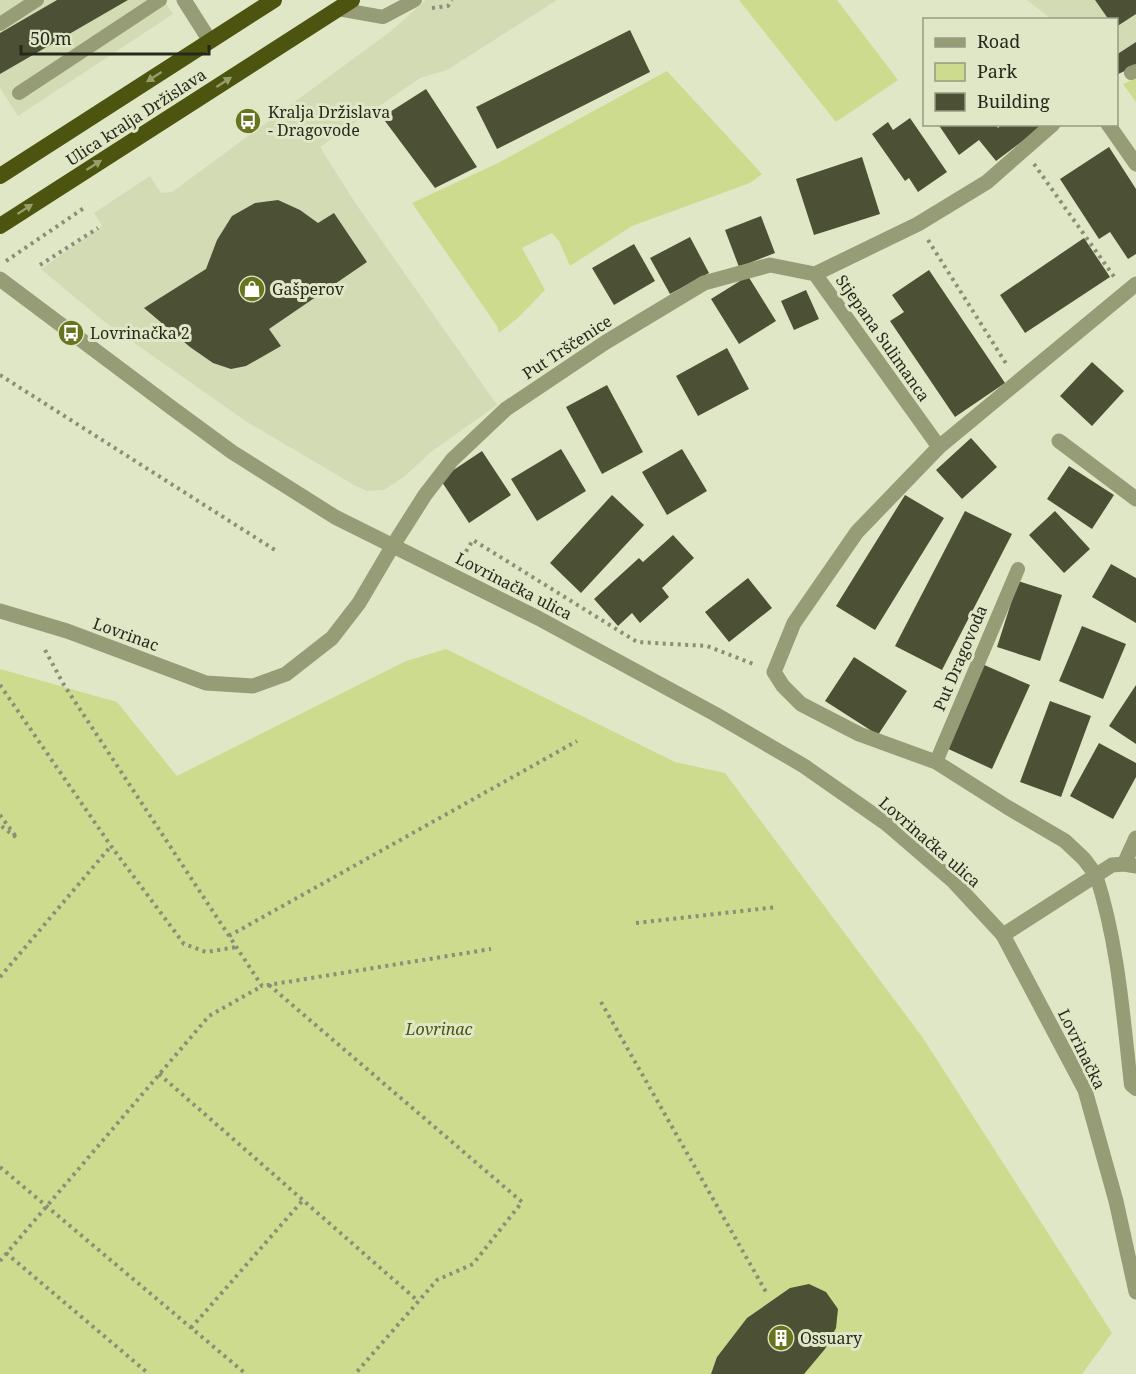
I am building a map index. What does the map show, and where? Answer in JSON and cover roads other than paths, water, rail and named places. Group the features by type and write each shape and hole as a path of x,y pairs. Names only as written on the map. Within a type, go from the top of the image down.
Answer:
{"highway":[{"name":"Ulica kralja Držislava","path":"0,176 274,0"},
{"name":"Ulica kralja Držislava","path":"0,226 345,4"}],"street":[{"path":"184,0 210,41"},
{"name":"Stjepana Sulimanca","path":"939,447 815,274 918,224 987,182 1051,126"},
{"path":"1109,126 1136,164"},
{"name":"Put Trščenice","path":"392,547 425,495 452,460 506,409 606,342 704,283 770,265 815,274"},
{"name":"Lovrinačka ulica","path":"0,279 232,452 335,517 538,618 804,766 887,824 952,880 1003,935"},
{"path":"1096,875 1084,859 1065,841 936,762 860,734 801,704 783,686 774,672 794,623 857,532 939,447 1131,289"},
{"path":"1059,441 1136,499"},
{"name":"Lovrinac","path":"0,610 67,631 206,683 253,686 286,674 332,638 359,603 392,547"},
{"path":"1003,935 1112,865 1130,865 1136,838"},
{"name":"Lovrinačka","path":"1003,935 1085,1090 1116,1200 1136,1292"}],"lane":[{"path":"0,24 37,0"},
{"path":"19,93 160,0"},
{"path":"345,4 383,17 420,4"},
{"name":"Put Dragovoda","path":"936,762 1018,568"},
{"path":"1096,875 1106,907 1114,946 1131,1085 1136,1089"}],"place":[{"name":"Kralja Držislava - Dragovode","path":"248,121"},
{"name":"Gašperov","path":"252,289"},
{"name":"Lovrinačka 2","path":"71,333"},
{"name":"Ossuary","path":"781,1338"}]}
